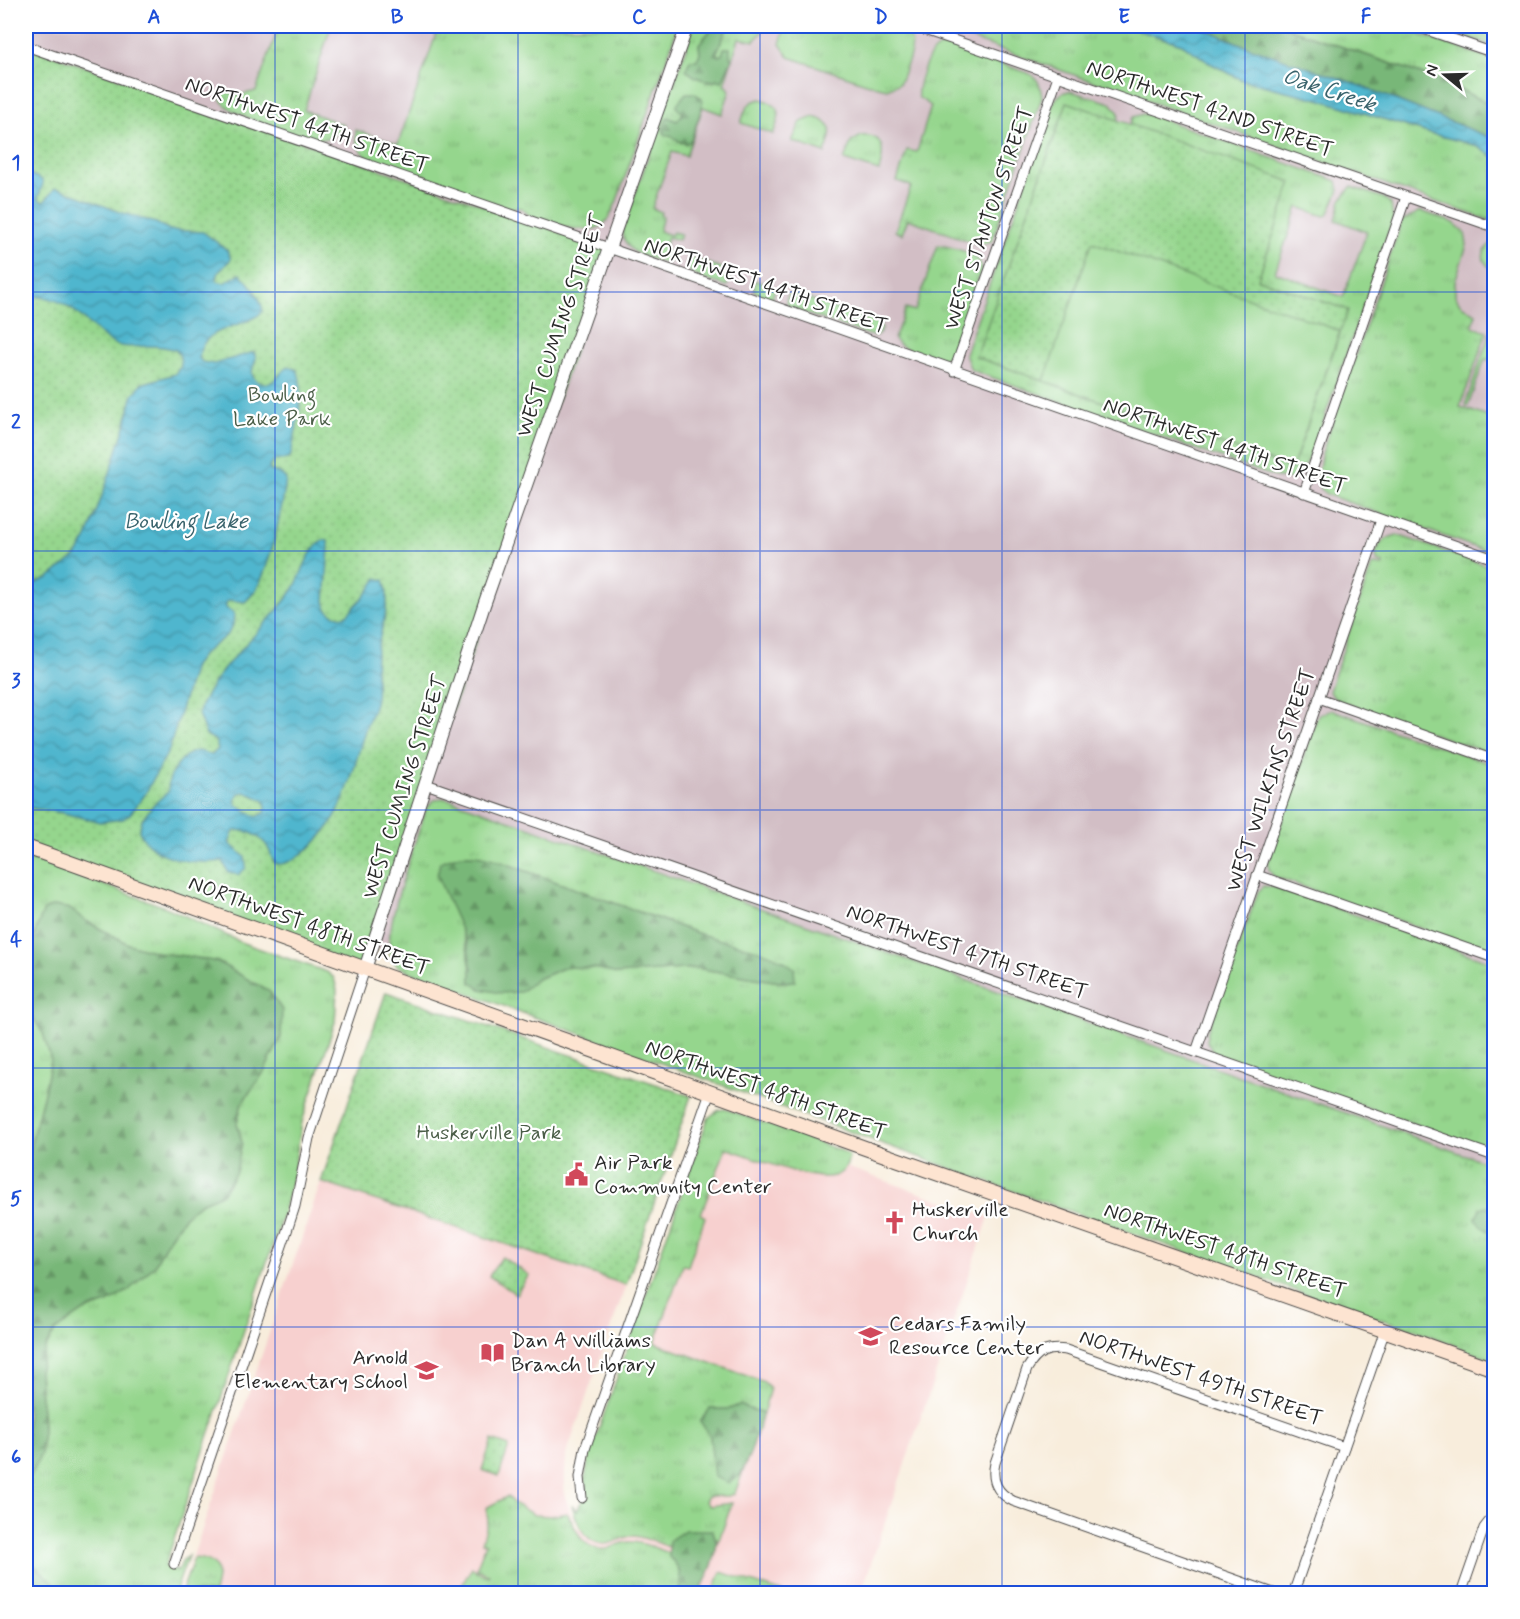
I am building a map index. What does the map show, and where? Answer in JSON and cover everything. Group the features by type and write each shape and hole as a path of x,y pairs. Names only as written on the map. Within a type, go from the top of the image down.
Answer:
{"main road":[{"name":"NORTHWEST 48TH STREET","path":"26,847 1494,1369"}],"street":[{"name":"WEST CUMING STREET","path":"174,1564 286,1234 295,1206 309,1138 484,605 687,26"},
{"name":"NORTHWEST 42ND STREET","path":"914,26 1494,228"},
{"path":"1415,26 1494,53"},
{"name":"NORTHWEST 44TH STREET","path":"26,46 1494,559"},
{"name":"WEST STANTON STREET","path":"954,371 1058,76"},
{"path":"1304,493 1406,197"},
{"name":"WEST WILKINS STREET","path":"1196,1052 1382,520"},
{"path":"1319,698 1494,760"},
{"name":"NORTHWEST 47TH STREET","path":"426,784 1494,1156"},
{"path":"1257,875 1494,958"},
{"path":"582,1498 580,1477 585,1449 710,1092"},
{"path":"1293,1593 1385,1330"},
{"name":"NORTHWEST 49TH STREET","path":"1276,1593 1013,1502 1001,1493 995,1485 993,1471 996,1456 1027,1369 1034,1358 1046,1350 1053,1348 1066,1350 1344,1447"},
{"path":"1461,1593 1484,1528 1494,1515"}],"shaded area":[{"path":"26,26 1494,26 1494,1349 26,825"},
{"path":"717,1122 989,1217 861,1593 180,1594 321,1182 626,1285 566,1455 564,1493 573,1522 578,1530"}],"green space":[{"path":"279,26 331,26 304,110 344,125 332,137 312,138 283,131 236,112 225,105 220,98 222,90 240,95 256,91"},
{"path":"439,26 678,26 616,203 604,224 594,228 577,229 547,223 530,216 522,208 507,208 373,161 362,152 357,144 356,130 398,144"},
{"path":"694,26 709,26 711,30 699,44 700,53 697,61 707,81 722,81 732,60 724,85 730,91 722,114 703,107 686,156 672,152 652,208 661,212 660,215 663,216 659,231 671,235 673,232 681,234 679,240 668,237 664,250 674,254 671,261 666,263 638,254 628,246 622,232","holes":["694,93 698,96 681,143 673,136 673,120 677,121 681,117"]},
{"path":"709,26 728,26 716,54 722,55 724,48 730,48 732,59 722,81 698,78 686,69 690,60 697,60 700,53 699,44 711,30"},
{"path":"728,26 764,26 754,41 739,38 732,60 716,54"},
{"path":"785,26 892,26 909,35 912,48 899,84 887,89 789,57 780,44"},
{"path":"937,26 1125,26 1182,44 1210,63 1242,80 1319,99 1475,145 1494,157 1494,222 940,28"},
{"path":"1197,26 1282,26 1447,83 1494,107 1494,139 1353,83 1248,47"},
{"path":"1282,26 1394,26 1494,60 1494,107 1447,83"},
{"path":"1435,26 1494,26 1494,46"},
{"name":"Bowling Lake Park","path":"26,46 609,249 365,969 26,847"},
{"path":"950,46 1028,73 1035,77 1041,89 1042,97 992,241 980,245 908,219 902,234 895,231 911,186 897,181 907,150 917,152 931,106 918,97 920,79 932,53 938,48"},
{"path":"1070,91 1111,103 1119,113 1118,124 1124,141 1133,117 1143,114 1337,181 1339,190 1328,215 1324,216 1298,207 1275,272 1343,297 1367,232 1336,220 1341,200 1351,187 1384,198 1391,204 1393,219 1312,454 1310,453 1303,470 1296,477 1278,478 971,370 965,354 1052,107 1058,96"},
{"path":"686,93 694,93 702,98 702,108 691,140 686,144 665,135 663,128 668,117 677,121 683,113 677,108 677,104"},
{"path":"761,99 774,105 779,112 773,134 741,123 745,110 750,104"},
{"path":"1067,102 1292,182 1258,279 1348,310 1292,469 976,357"},
{"path":"813,117 826,122 829,126 830,135 825,153 792,141 801,122"},
{"path":"861,136 875,138 882,146 879,171 844,160 851,142"},
{"path":"1421,211 1454,223 1465,233 1467,245 1455,281 1455,295 1460,304 1476,314 1472,326 1487,332 1460,407 1494,419 1494,554 1328,495 1319,487 1318,472 1321,456 1402,221"},
{"path":"1092,242 1340,331 1292,469 1044,381"},
{"path":"1494,242 1493,269 1485,263 1483,256 1486,248"},
{"path":"938,245 971,254 980,262 982,268 956,347 952,353 941,359 916,352 902,346 894,339 906,308 915,311"},
{"path":"693,258 733,272 727,286 702,279 691,272 686,263"},
{"path":"755,280 775,288 772,300 757,296 754,290"},
{"path":"792,293 879,323 882,328 878,335 869,335 790,308 786,299"},
{"path":"1490,333 1494,334 1494,361 1485,359 1468,406 1465,405"},
{"path":"1397,535 1494,568 1494,755 1336,700 1329,691 1372,565 1383,566 1383,563 1377,561 1378,547 1388,538"},
{"path":"1332,710 1494,765 1494,954 1273,876 1269,870 1268,863 1318,715"},
{"path":"441,798 451,800 1494,1165 1494,1208 1487,1206 1480,1225 1494,1235 1494,1361 1413,1329 1350,1310 999,1186 402,969 394,963 390,955 391,925 426,809 433,801","holes":["460,855 477,855 703,935 785,961 794,981 780,982 696,968 617,974 595,968 566,967 537,979 520,992 471,983 467,949 440,862"]},
{"path":"460,855 477,855 493,859 700,934 761,951 794,968 795,981 780,982 696,968 617,974 595,968 566,967 537,979 520,992 501,993 481,989 471,982 467,943 437,876 440,862"},
{"path":"26,857 168,908 243,943 327,972 334,978 337,990 335,1022 302,1122 293,1175 282,1217 165,1566 178,1571 183,1560 188,1556 175,1593 60,1593 55,1584 26,1558 26,1480 32,1473 43,1429 39,1371 45,1349 55,1331 84,1311 107,1303 154,1266 168,1240 185,1216 200,1203 222,1193 242,1143 237,1123 242,1103 264,1072 281,1037 218,962 164,954 128,944 86,921 70,909 54,906 44,910 26,965"},
{"path":"1264,886 1278,888 1494,963 1494,1152 1215,1054 1207,1042 1207,1033 1258,892"},
{"path":"54,906 70,909 86,921 128,944 164,954 218,962 270,992 282,1010 281,1037 264,1072 242,1103 237,1123 242,1143 236,1172 222,1194 200,1203 185,1216 168,1240 154,1266 128,1291 107,1303 84,1311 55,1331 45,1348 39,1371 43,1429 41,1454 26,1480 26,1161 51,1060 43,1033 28,1010 26,965 44,910"},
{"name":"Huskerville Park","path":"386,992 691,1096 626,1285 321,1182"},
{"path":"26,999 28,1010 43,1033 51,1060 26,1161"},
{"path":"725,1109 842,1151 849,1156 848,1162 843,1171 837,1175 811,1176 726,1148 701,1214 705,1217 688,1266 683,1265 655,1343 764,1382 770,1388 763,1414 739,1405 730,1409 710,1409 713,1455 740,1475 746,1463 735,1493 729,1496 708,1496 705,1501 709,1506 732,1503 718,1543 717,1538 670,1541 669,1547 633,1536 611,1543 595,1542 589,1539 580,1527 572,1505 577,1511 587,1489 585,1478 589,1457 708,1118 719,1110"},
{"path":"1487,1206 1494,1208 1494,1235 1480,1225 1476,1218 1480,1208"},
{"path":"502,1257 529,1275 516,1294 489,1276"},
{"path":"739,1405 763,1414 749,1457 740,1475 729,1483 714,1477 710,1436 700,1421 710,1409 730,1409"},
{"path":"492,1440 509,1446 499,1476 482,1470"},
{"path":"508,1496 513,1503 534,1515 551,1516 567,1513 581,1538 591,1547 606,1549 629,1542 647,1545 669,1553 669,1557 680,1574 679,1593 457,1594 472,1567 476,1572 489,1576 476,1569 486,1544 482,1542 488,1521 486,1508"},
{"path":"685,1530 712,1530 715,1538 714,1562 700,1593 679,1593 680,1573 669,1557 669,1541"},
{"path":"26,1558 55,1584 60,1593 26,1593"},
{"path":"194,1558 209,1561 216,1568 217,1579 214,1593 181,1593"},
{"path":"721,1572 784,1593 713,1593"}],"water":[{"name":"Oak Creek","path":"1125,26 1197,26 1248,47 1353,83 1494,139 1494,157 1475,145 1319,99 1242,80 1210,63 1182,44"},
{"name":"Bowling Lake","path":"26,172 42,180 43,184 38,198 42,202 55,188 61,189 170,230 203,232 227,250 231,259 219,272 216,281 224,283 240,274 254,291 263,311 246,322 215,333 207,339 199,358 202,362 214,364 254,352 256,359 252,373 257,381 269,384 288,366 297,370 300,379 301,400 291,455 288,459 274,461 269,467 271,471 280,473 286,479 275,535 262,578 256,590 245,602 229,600 226,603 226,608 234,613 233,625 228,634 203,654 194,666 169,750 144,796 123,819 100,822 26,807 26,587 48,578 76,556 87,538 107,482 132,397 141,384 175,374 181,366 180,356 176,350 166,347 128,347 113,343 69,307 50,298 26,294"},
{"path":"324,540 328,541 325,601 331,613 345,617 368,592 377,578 384,580 387,599 376,656 375,703 349,784 336,815 317,841 284,864 274,863 268,847 260,838 244,831 234,831 229,843 245,857 246,868 238,875 228,872 223,861 188,861 164,854 145,841 139,831 142,820 153,805 169,791 168,786 172,773 186,756 197,751 212,755 218,749 215,740 206,735 198,714 205,697 227,665 293,590 309,556","holes":["245,792 264,800 265,813 257,817 237,805 235,800 239,793"]}],"place":[{"name":"Air Park Community Center","path":"576,1175"},
{"name":"Huskerville Church","path":"894,1222"},
{"name":"Cedars Family Resource Center","path":"871,1336"},
{"name":"Dan A Williams Branch Library","path":"493,1353"},
{"name":"Arnold Elementary School","path":"426,1370"}]}
